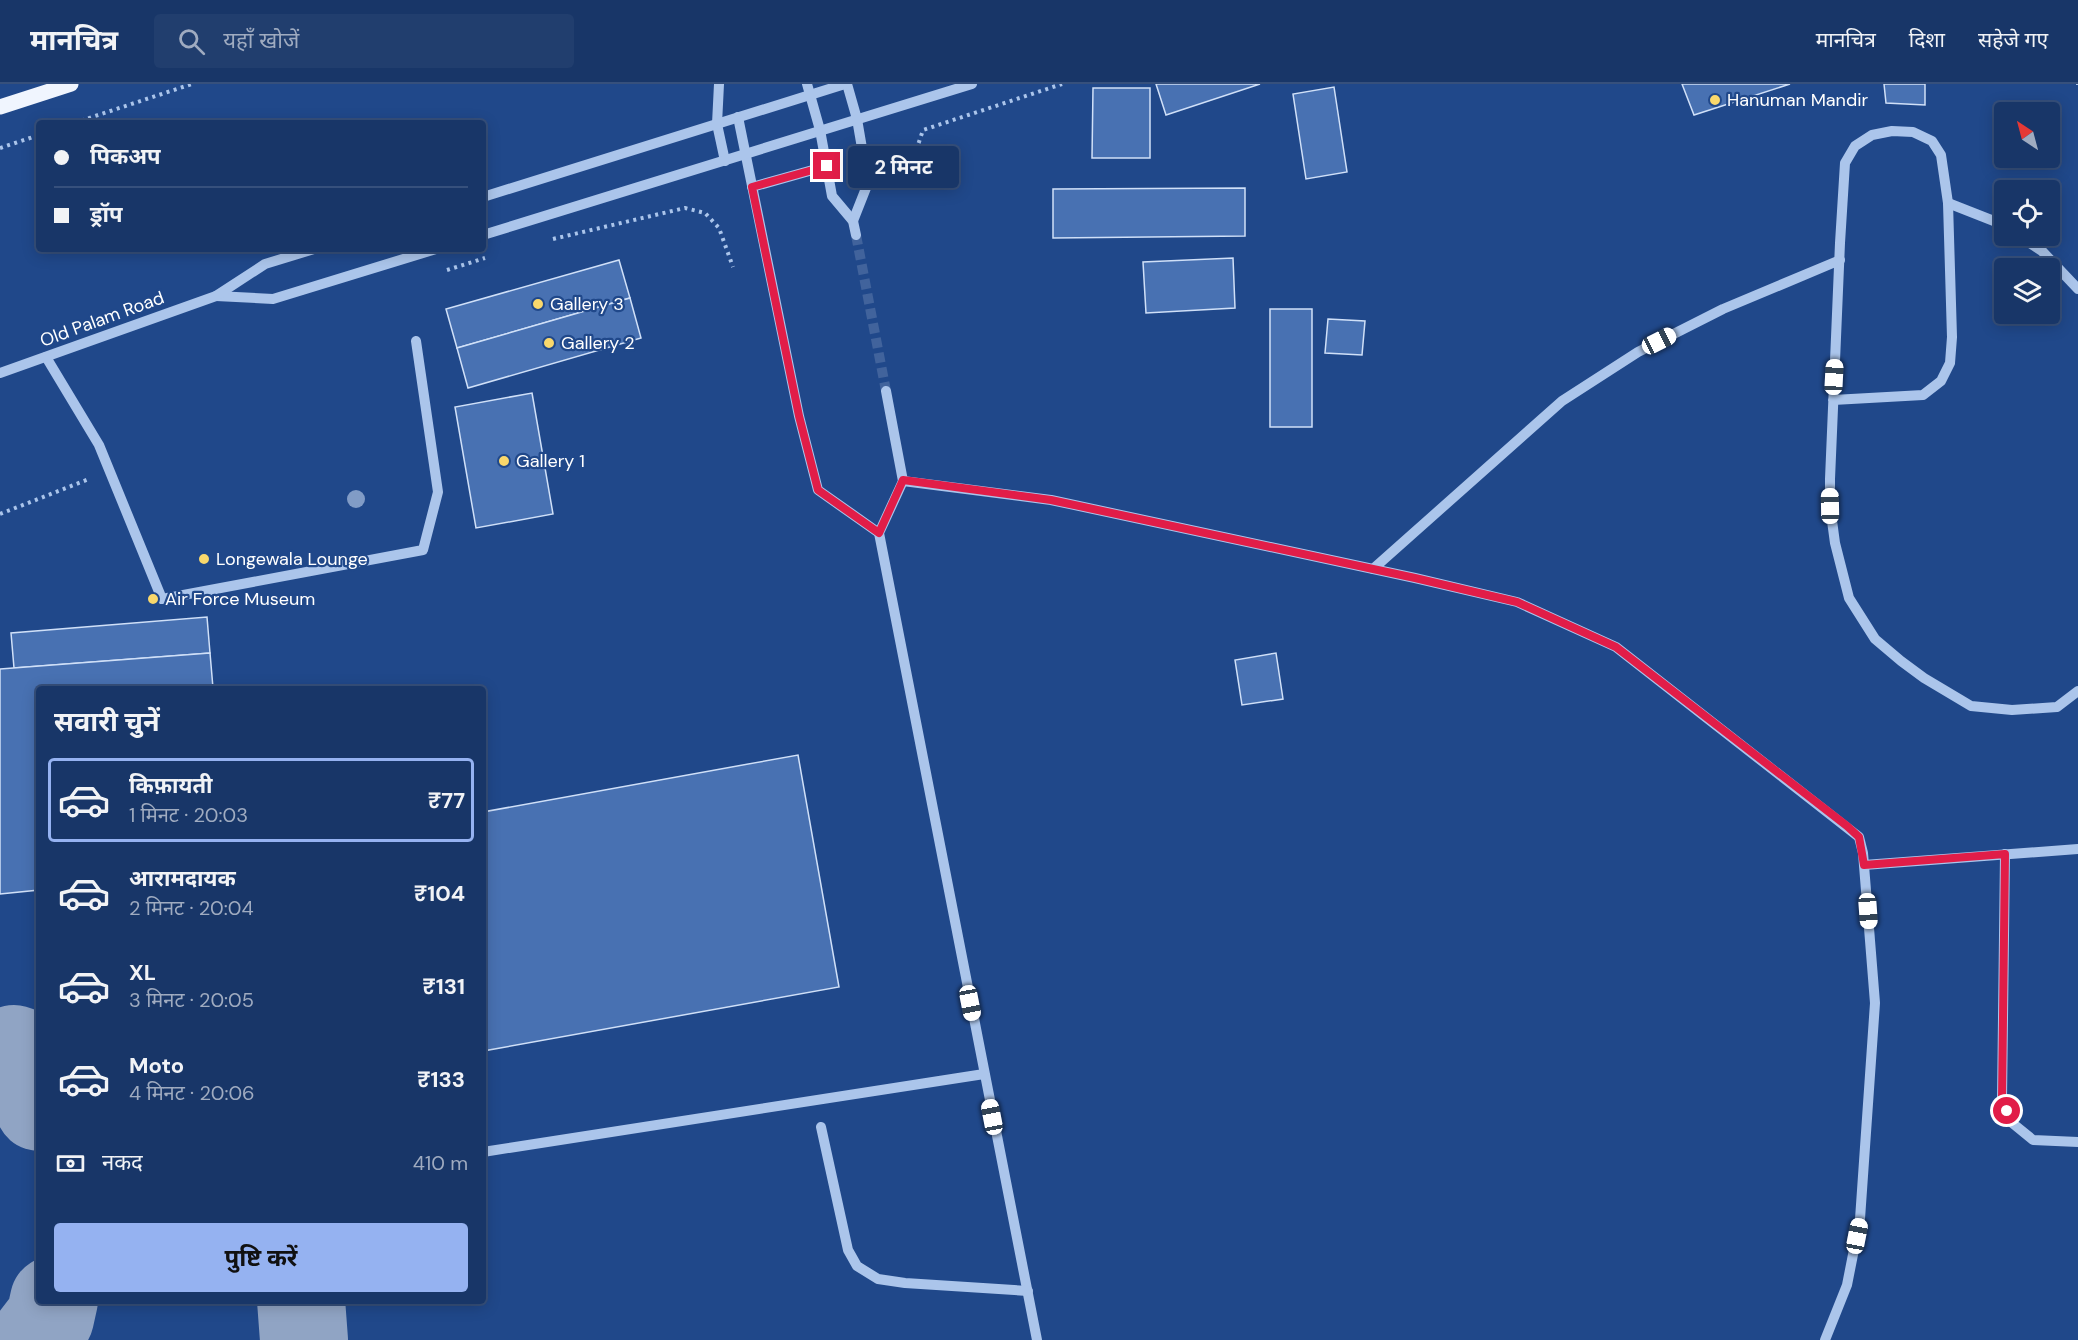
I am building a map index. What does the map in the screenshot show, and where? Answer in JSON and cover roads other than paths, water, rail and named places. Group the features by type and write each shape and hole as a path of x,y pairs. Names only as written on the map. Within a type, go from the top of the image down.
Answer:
{"main road":[{"path":"0,107 71,84"}],"street":[{"path":"719,84 717,124 725,161"},
{"path":"486,196 717,124 809,89 846,84 857,119 868,183 853,221"},
{"path":"486,234 972,84"},
{"path":"809,89 820,130 832,196 853,221 856,235"},
{"path":"738,117 797,405 818,490 879,533"},
{"path":"1833,400 1923,395 1941,381 1950,363 1952,338 1948,203 1941,155 1932,141 1913,132 1892,131 1872,135 1855,146 1845,163 1833,400 1830,506 1835,543 1849,598 1875,639 1924,678 1971,706 2012,710 2056,707 2078,691"},
{"path":"752,187 827,166"},
{"path":"1948,203 1994,221"},
{"path":"2034,246 2042,251 2078,289"},
{"path":"216,296 265,264 304,252"},
{"path":"216,296 273,299 426,252"},
{"path":"1373,569 1562,400 1638,352 1723,309 1840,260"},
{"name":"Old Palam Road","path":"0,373 216,296"},
{"path":"46,357 99,445 162,600 423,550 438,492 416,341"},
{"path":"886,391 903,480 879,533 1037,1340"},
{"path":"903,480 1051,500 1517,602 1616,647 1859,837 1864,865 1875,1004 1860,1219 1847,1285 1825,1340"},
{"path":"1864,865 2078,849"},
{"path":"2005,854 2002,1100 2011,1122 2033,1140 2078,1142"},
{"path":"486,1152 984,1074"},
{"path":"821,1126 848,1250 857,1266 878,1279 905,1283 1028,1291"}],"tunnel":[{"path":"856,235 886,391"}],"place":[{"name":"Hanuman Mandir","path":"1715,100"},
{"name":"Gallery 3","path":"538,304"},
{"name":"Gallery 2","path":"549,343"},
{"name":"Gallery 1","path":"504,461"},
{"name":"Longewala Lounge","path":"204,559"},
{"name":"Air Force Museum","path":"153,599"}]}
